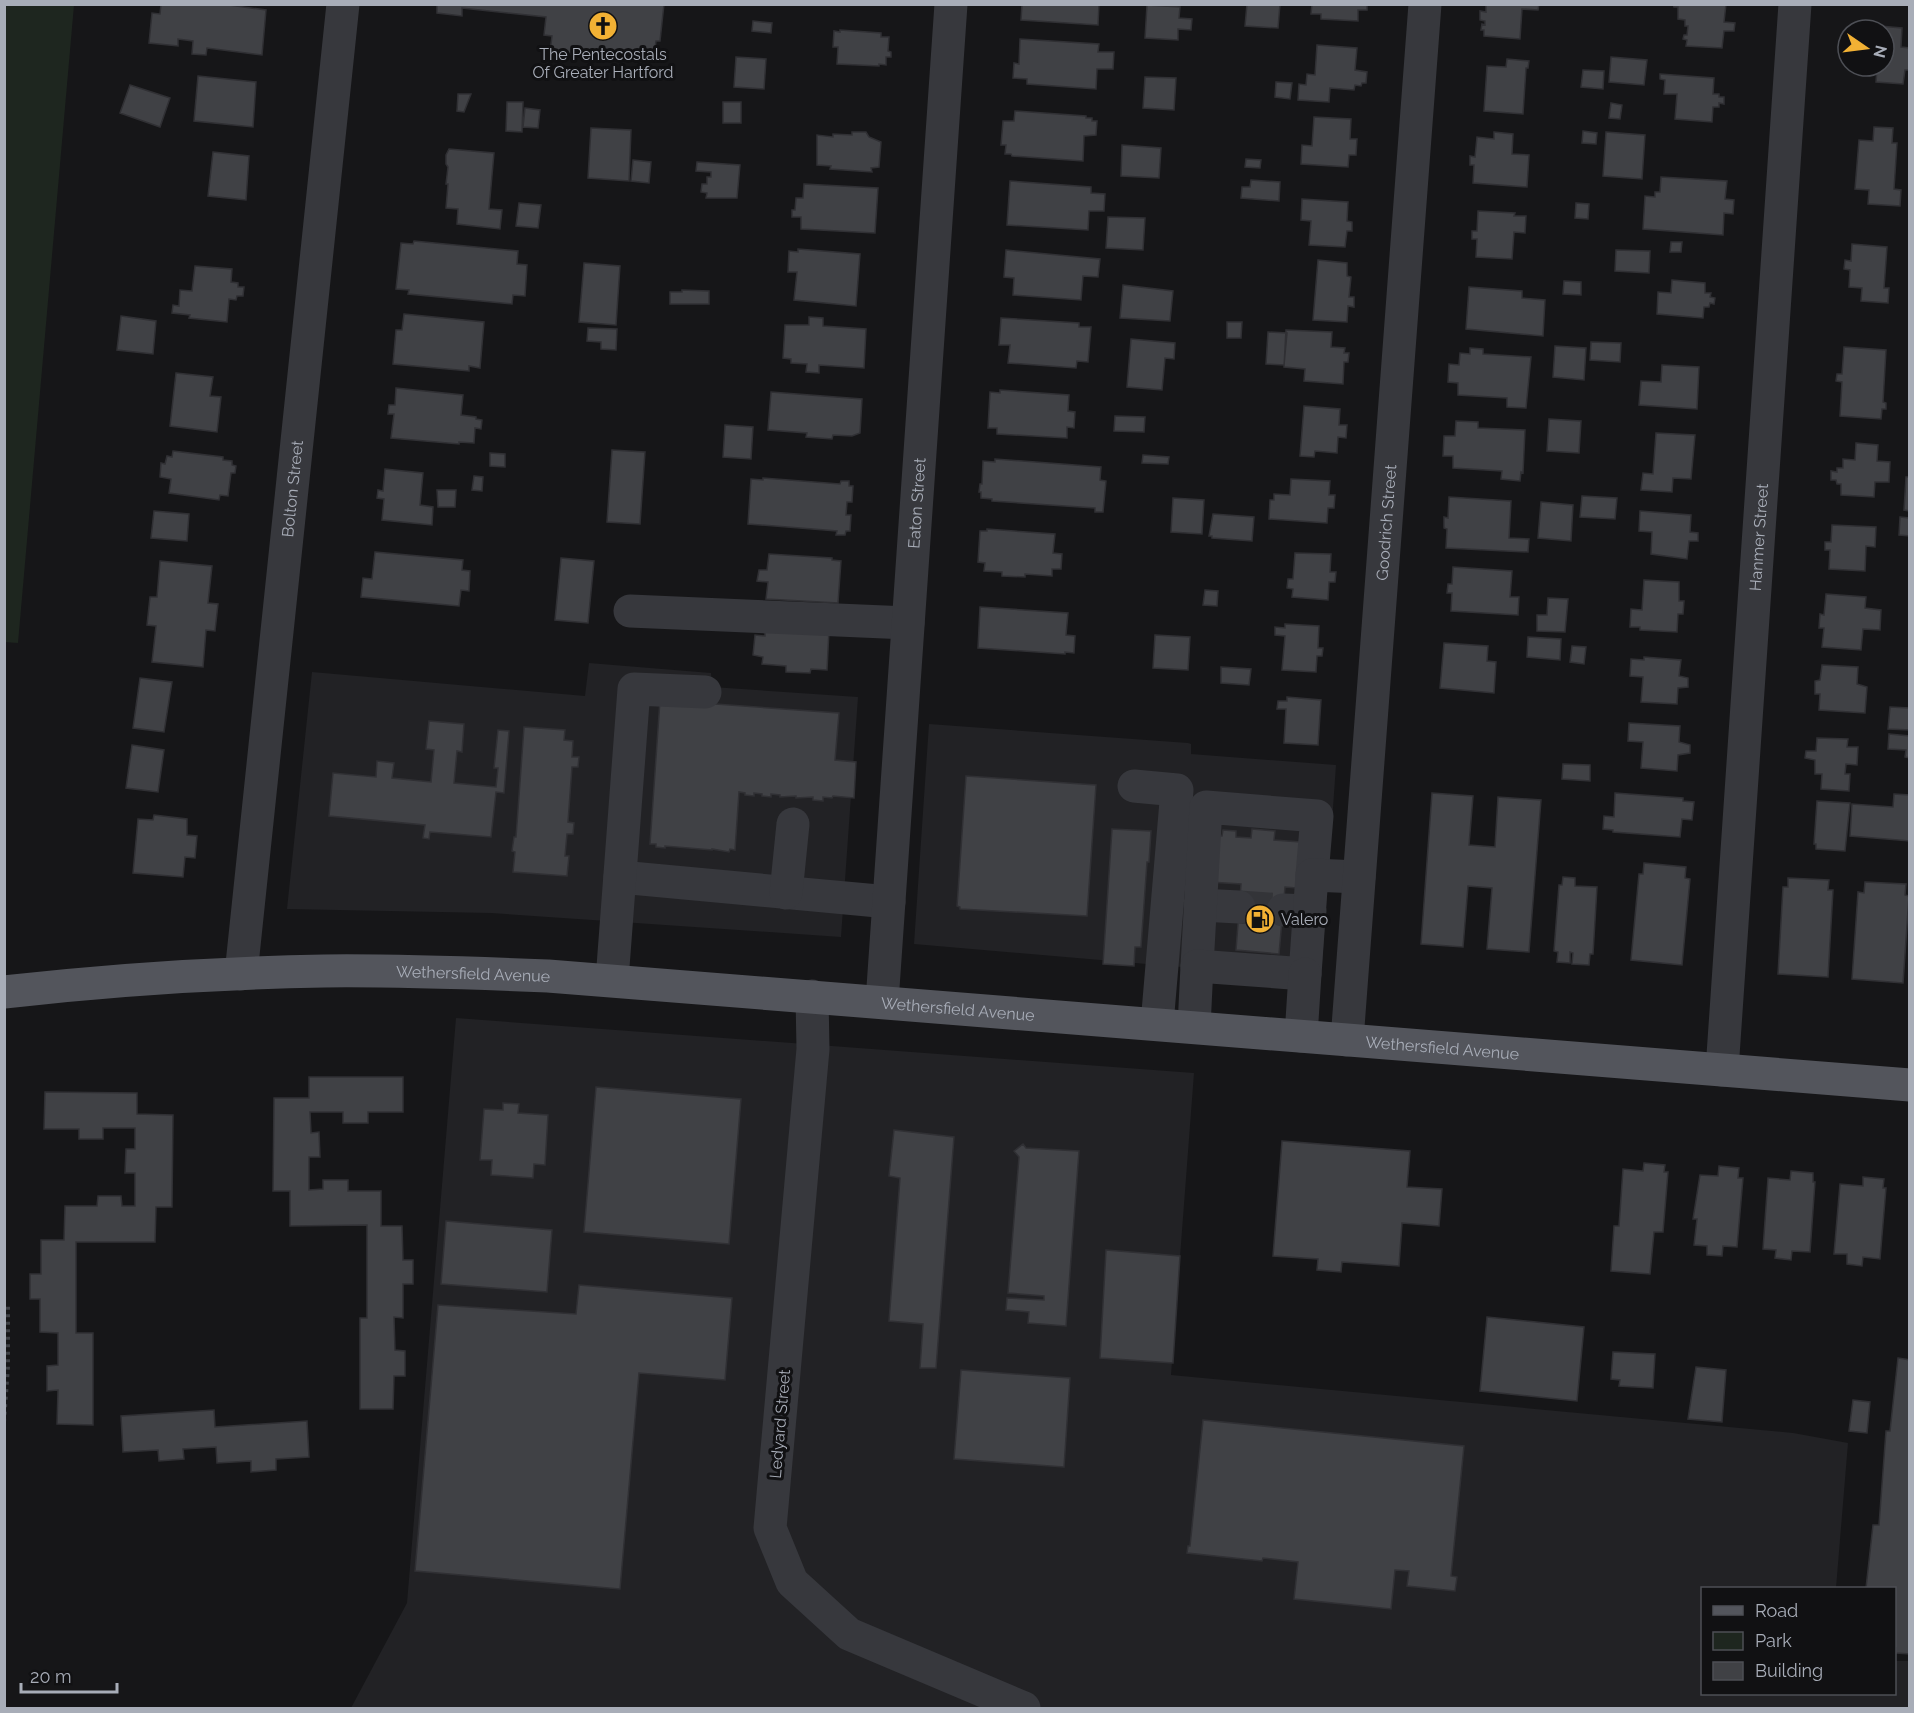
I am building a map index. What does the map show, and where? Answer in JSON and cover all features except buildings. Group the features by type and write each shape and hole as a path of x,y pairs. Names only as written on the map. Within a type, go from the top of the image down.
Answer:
{"main road":[{"name":"Wethersfield Avenue","path":"4,992 241,974 324,971 432,972 612,980 1910,1085"}],"street":[{"name":"Bolton Street","path":"241,974 343,4"},
{"name":"Eaton Street","path":"882,1002 951,4"},
{"name":"Goodrich Street","path":"1347,1040 1425,4"},
{"name":"Hanmer Street","path":"1722,1070 1795,4"},
{"path":"630,611 908,622"},
{"path":"612,980 634,689 705,692"},
{"path":"1134,786 1177,790 1156,1024"},
{"path":"1194,1027 1206,807 1317,816 1312,874 1297,911 1305,974 1301,1036"},
{"path":"786,893 793,824"},
{"path":"1312,874 1359,877"},
{"path":"620,877 888,902"},
{"path":"1200,905 1239,907"},
{"path":"1197,966 1305,974"},
{"name":"Ledyard Street","path":"812,996 813,1049 770,1528 792,1582 849,1634 1024,1708"}],"path":[{"path":"4,1422 8,1367 8,1304"}],"shaded area":[{"path":"589,663 711,673 712,687 858,697 841,937 491,913 287,909 312,672 585,696"},
{"path":"929,724 1188,743 1191,744 1191,754 1336,765 1321,979 914,944"},
{"path":"456,1018 1194,1073 1171,1375 1793,1433 1848,1443 1836,1587 1701,1587 1701,1695 1896,1695 1896,1661 1910,1661 1909,1708 351,1708 407,1603"}],"green space":[{"path":"5,4 74,5 18,643 4,642"}],"tunnel":[{"path":"1239,907 1283,910"}],"place":[{"name":"The Pentecostals Of Greater Hartford","path":"603,26"},
{"name":"Valero","path":"1260,919"}]}
